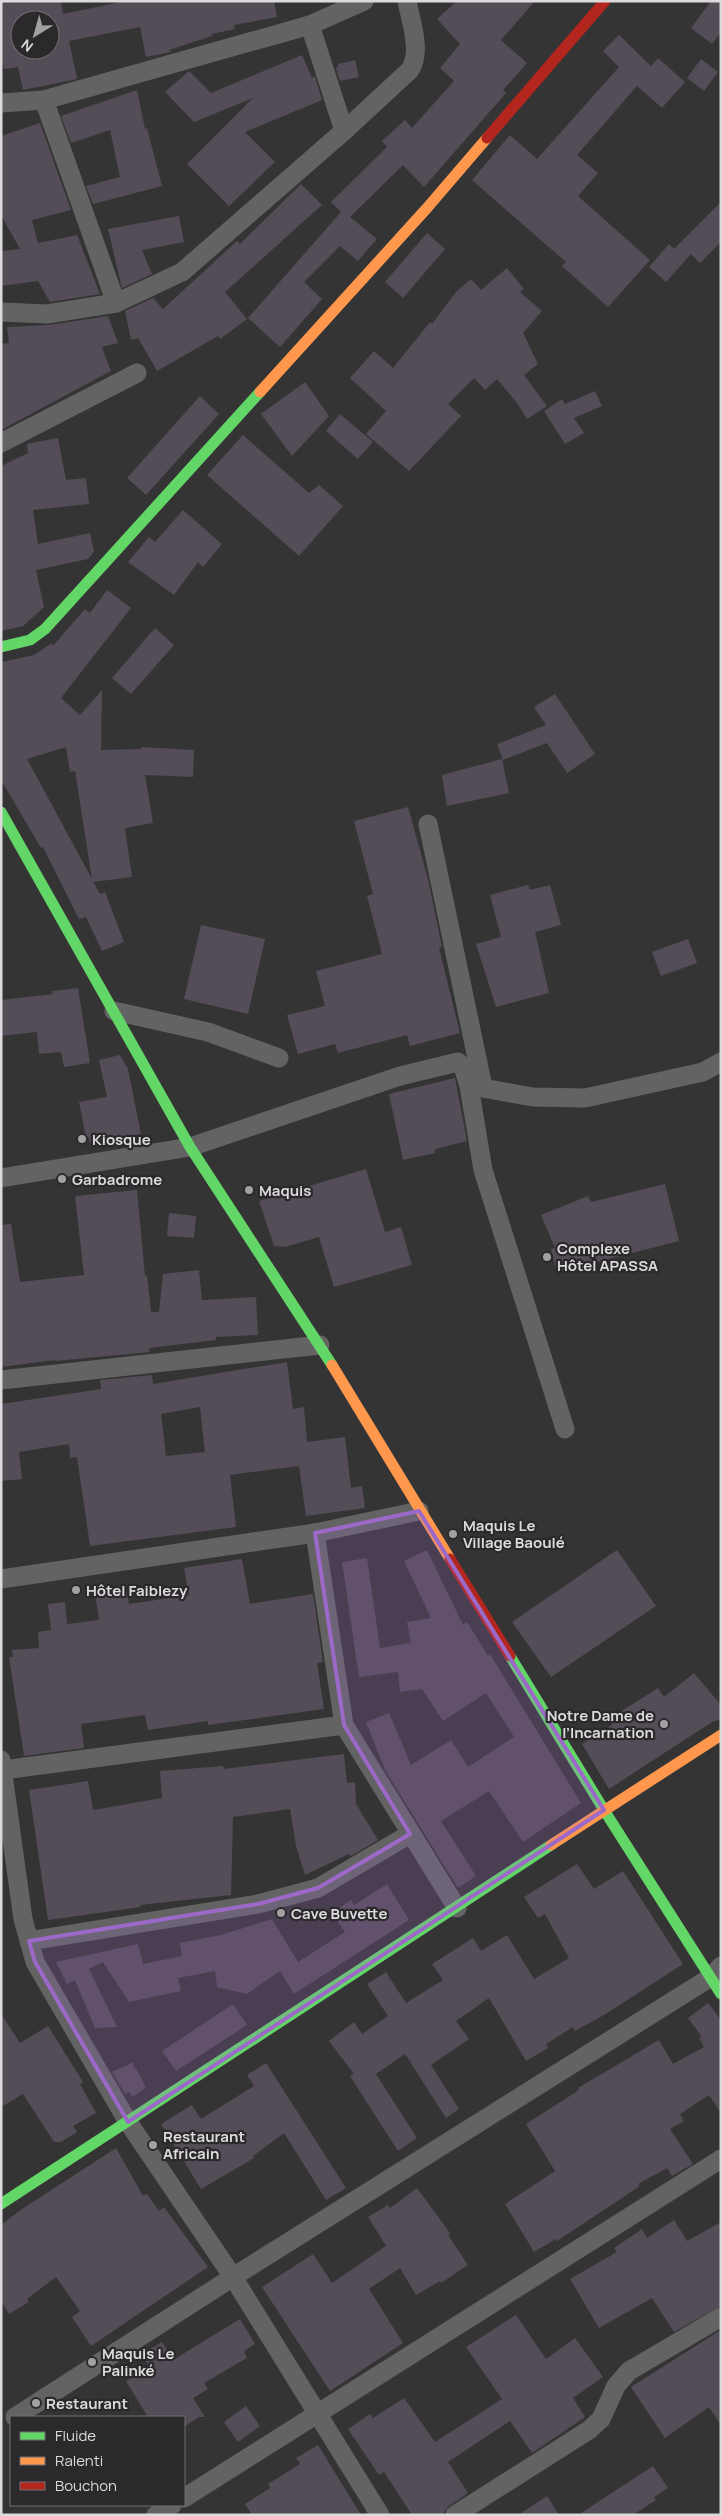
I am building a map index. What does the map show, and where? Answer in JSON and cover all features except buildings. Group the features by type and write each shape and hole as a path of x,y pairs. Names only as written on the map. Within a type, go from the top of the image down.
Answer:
{"street":[{"path":"1,103 44,100 310,25 364,1"},
{"path":"1,312 47,314 116,303 182,272 344,132 410,70 416,61 407,1"},
{"path":"1,647 38,636 427,208 605,1"},
{"path":"310,25 344,132"},
{"path":"44,100 116,303"},
{"path":"1,443 137,373"},
{"path":"1,812 190,1147 320,1345 604,1810 716,1972 721,1994"},
{"path":"428,824 476,1086 483,1170 565,1429"},
{"path":"114,1012 208,1032 279,1058"},
{"path":"1,1178 190,1147 400,1076 458,1062 476,1086 533,1097 585,1098 703,1072 721,1062"},
{"path":"1,1380 320,1345"},
{"path":"1,1579 316,1533 420,1511"},
{"path":"316,1533 344,1726 457,1908"},
{"path":"344,1726 2,1765 4,1793 23,1919 36,1962 128,2122 233,2277 380,2515"},
{"path":"1,2204 721,1735"},
{"path":"29,1941 258,1904 318,1888 410,1834"},
{"path":"17,2416 716,1972"},
{"path":"185,2497 721,2159"},
{"path":"460,2513 589,2430 601,2418 616,2386 629,2371 721,2317"},
{"path":"156,2515 170,2506"}],"highlighted area":[{"path":"419,1511 604,1810 128,2122 35,1962 29,1941 258,1904 318,1888 410,1834 344,1725 315,1533"}],"traffic: fast":[{"path":"1,647 30,640 45,629 260,392"},
{"path":"1,812 190,1147 332,1365"},
{"path":"510,1656 604,1810 721,1994"},
{"path":"1,2204 551,1845"}],"traffic: slow":[{"path":"260,392 427,208 487,138"},
{"path":"332,1365 450,1559"},
{"path":"551,1845 721,1735"}],"traffic: jam":[{"path":"487,138 605,1"},
{"path":"450,1559 510,1656"}],"place":[{"name":"Kiosque","path":"82,1139"},
{"name":"Garbadrome","path":"62,1179"},
{"name":"Maquis","path":"249,1190"},
{"name":"Complexe Hôtel APASSA","path":"547,1257"},
{"name":"Maquis Le Village Baoulé","path":"453,1534"},
{"name":"Hôtel Faiblezy","path":"76,1590"},
{"name":"Notre Dame de l’Incarnation","path":"664,1724"},
{"name":"Cave Buvette","path":"281,1913"},
{"name":"Restaurant Africain","path":"153,2145"},
{"name":"Maquis Le Palinké","path":"92,2362"},
{"name":"Restaurant","path":"36,2403"}]}
